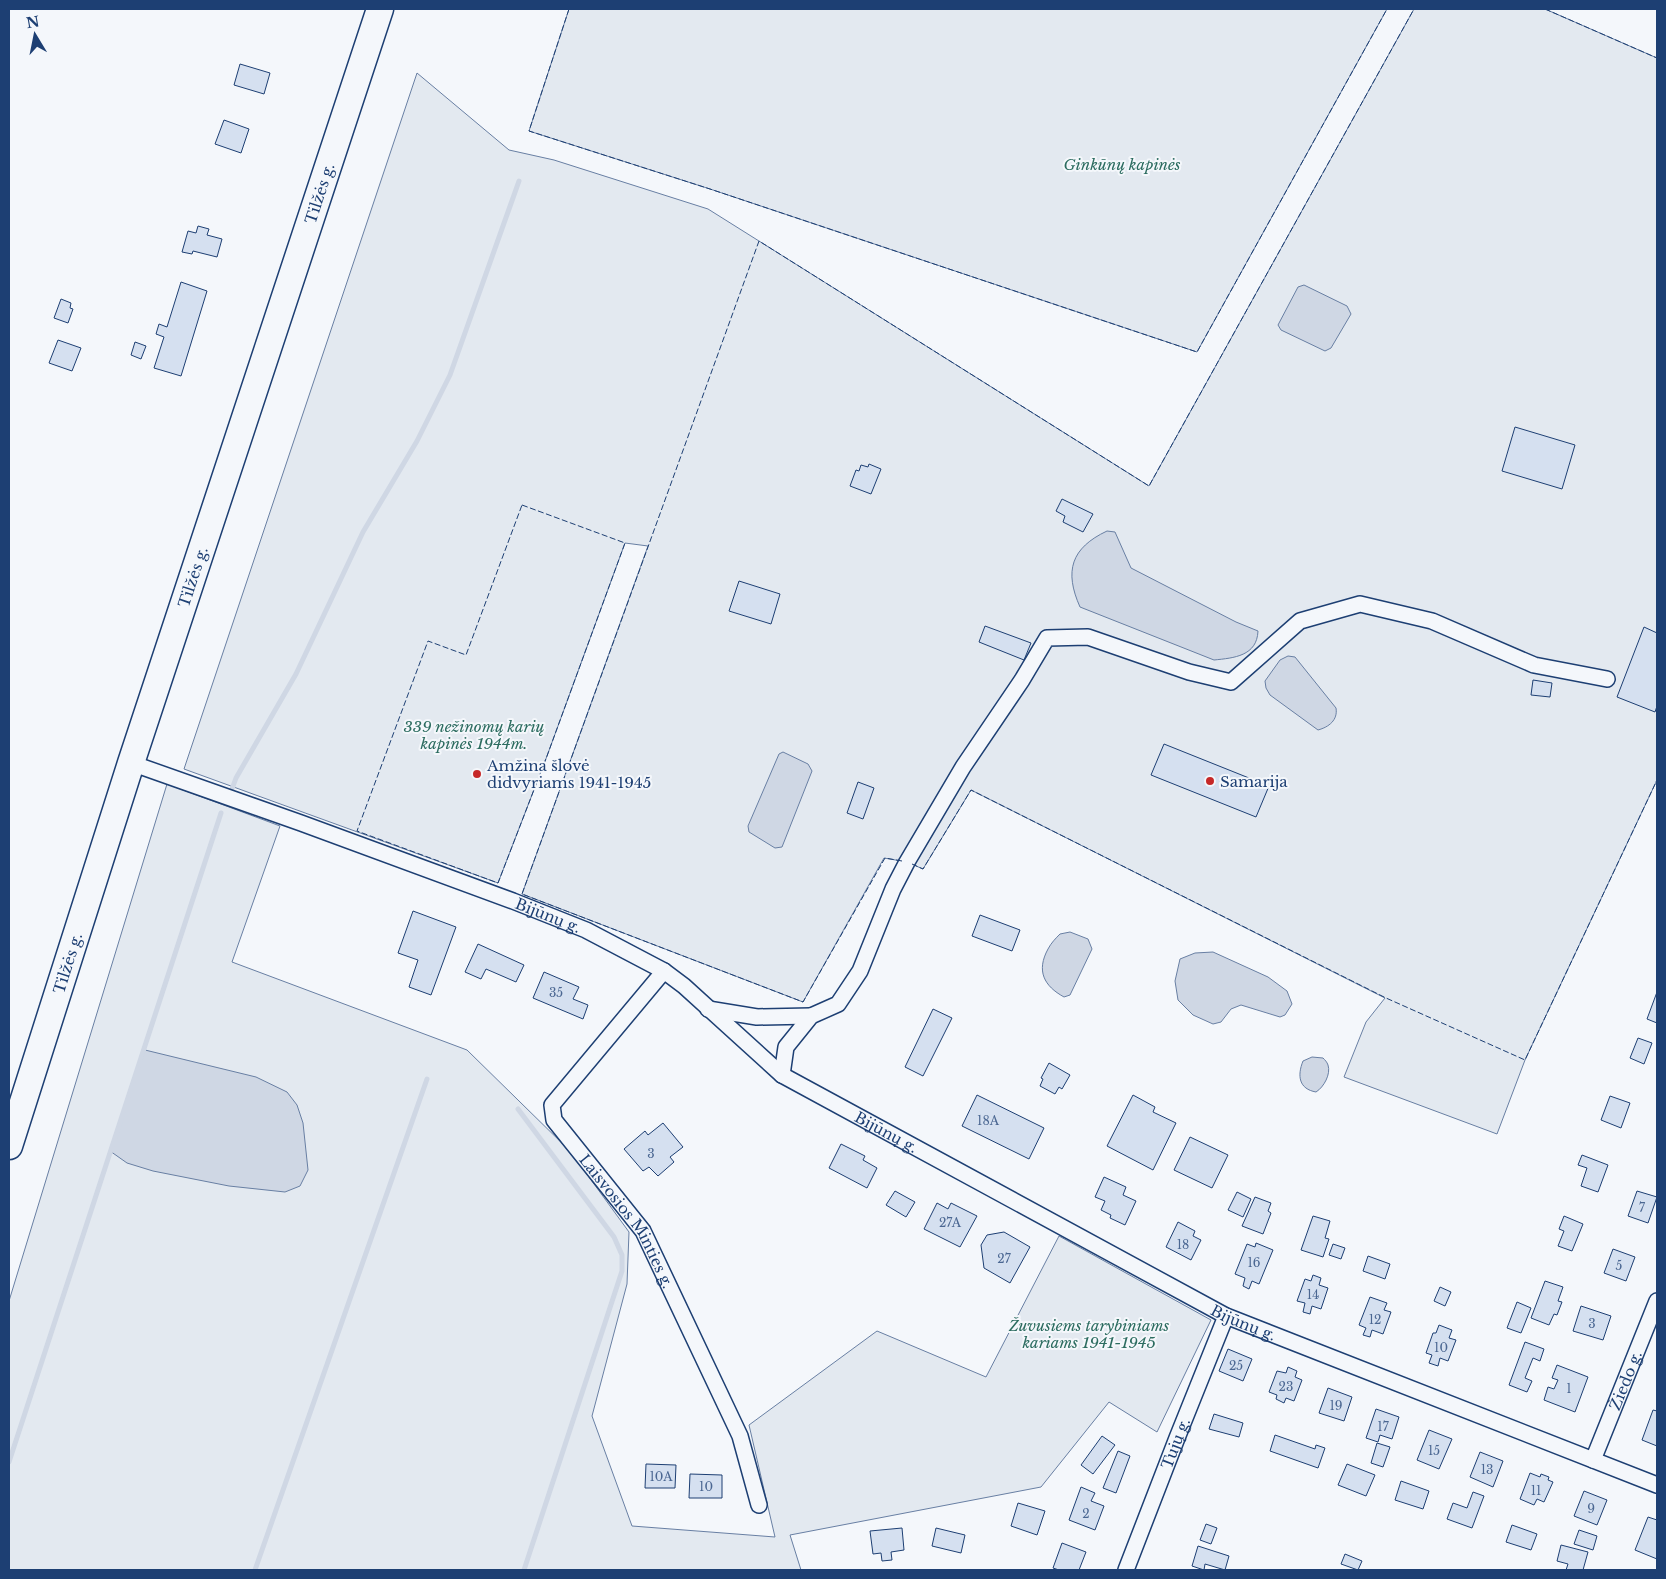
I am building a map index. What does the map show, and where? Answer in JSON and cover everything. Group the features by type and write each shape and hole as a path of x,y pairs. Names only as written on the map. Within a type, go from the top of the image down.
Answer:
{"highway":[{"name":"Tilžės g.","path":"9,1146 131,763 380,9"}],"street":[{"path":"708,1009 757,1017 810,1016 838,1004 860,972 893,889 907,862 963,767 1022,680 1047,638 1088,638 1189,672 1231,682 1300,621 1360,604 1432,621 1534,665 1607,679"},
{"name":"Bijūnų g.","path":"131,763 513,901 586,930 664,971 684,986 782,1075 1226,1316 1657,1485"},
{"name":"Laisvosios Minties g.","path":"664,971 552,1105 554,1120 643,1230 740,1436 758,1505"},
{"path":"782,1075 786,1047 810,1016"},
{"name":"Žiedo g.","path":"1593,1460 1657,1301"},
{"name":"Tujų g.","path":"1126,1570 1226,1316"}],"green space":[{"name":"Ginkūnų kapinės","path":"569,9 1387,9 1197,352 710,189 529,131"},
{"name":"339 nežinomų karių kapinės 1944m.","path":"1414,9 1545,9 1657,58 1657,780 1525,1060 1497,1134 1344,1077 1366,1022 1385,998 971,790 923,869 907,862 884,858 803,1002 522,894 648,546 625,543 498,883 184,769 417,73 509,150 554,160 708,209 1149,486"},
{"name":"Žuvusiems tarybiniams kariams 1941-1945","path":"167,784 280,826 232,962 467,1050 570,1151 629,1232 627,1284 592,1416 632,1526 775,1537 749,1425 877,1331 986,1377 1059,1236 1211,1320 1157,1432 1109,1402 1041,1487 790,1535 801,1570 9,1570 9,1301"}],"shaded area":[{"path":"1304,285 1347,306 1351,314 1331,348 1325,351 1281,330 1278,325 1298,287"},
{"path":"1107,531 1115,532 1131,568 1236,622 1258,631 1254,646 1249,651 1236,657 1214,660 1080,607 1072,582 1074,562 1078,553 1085,545"},
{"path":"1288,656 1295,657 1336,708 1336,716 1326,727 1318,730 1270,695 1266,688 1265,681 1280,660"},
{"path":"783,752 808,764 812,771 782,847 775,848 749,832 748,826 779,754"},
{"path":"1070,932 1088,939 1092,949 1070,995 1064,997 1047,983 1044,977 1043,964 1044,957 1054,941 1060,934"},
{"path":"1213,952 1268,977 1287,991 1292,1004 1285,1015 1280,1017 1241,1005 1231,1009 1221,1022 1213,1024 1193,1015 1178,1000 1175,981 1180,959 1195,953"},
{"path":"145,1050 256,1077 287,1092 297,1105 303,1123 308,1170 300,1186 285,1192 229,1186 153,1171 127,1163 110,1151"},
{"path":"1312,1057 1323,1058 1329,1069 1326,1080 1316,1092 1306,1088 1300,1077 1303,1061"}],"building":[{"path":"240,64 270,73 264,94 234,85"},
{"path":"224,120 249,129 241,153 215,144"},
{"path":"198,226 209,229 207,235 222,239 217,257 193,251 192,254 182,252 188,231 196,233"},
{"path":"181,282 207,291 181,376 154,368 164,337 156,334 159,324 167,327"},
{"path":"61,299 71,303 70,308 73,309 68,323 54,318"},
{"path":"58,340 81,348 72,371 49,363"},
{"path":"135,342 146,346 141,359 131,355"},
{"path":"1515,427 1575,445 1562,489 1502,471"},
{"path":"869,464 881,469 871,494 850,486 856,470 859,471 861,465 868,467"},
{"path":"1062,499 1093,514 1083,532 1063,522 1065,516 1056,511"},
{"path":"739,581 780,594 771,624 729,611"},
{"path":"985,626 1031,643 1024,660 979,642"},
{"path":"1644,627 1657,633 1657,706 1655,712 1617,697"},
{"path":"1533,680 1552,683 1550,697 1531,695"},
{"name":"Samarija","path":"1164,744 1269,786 1256,817 1151,775"},
{"path":"858,782 874,788 863,819 847,813"},
{"path":"413,911 456,927 431,995 409,987 418,960 398,953"},
{"path":"980,915 1020,930 1012,951 972,936"},
{"path":"478,944 524,965 516,982 486,969 481,979 465,972"},
{"path":"544,972 579,987 573,999 588,1005 583,1019 533,998"},
{"path":"1657,992 1657,1023 1647,1019"},
{"path":"933,1009 952,1018 923,1076 905,1067"},
{"path":"1638,1038 1652,1043 1644,1064 1630,1058"},
{"path":"1049,1063 1070,1075 1062,1089 1059,1087 1055,1094 1040,1086 1043,1079 1041,1078"},
{"path":"977,1095 1044,1128 1029,1159 962,1126"},
{"path":"1133,1095 1155,1107 1153,1112 1176,1123 1153,1170 1107,1146"},
{"path":"1610,1096 1630,1103 1621,1128 1601,1120"},
{"path":"663,1123 683,1147 670,1157 674,1162 658,1176 649,1167 643,1171 624,1149 645,1131 648,1135"},
{"path":"1190,1137 1228,1155 1212,1188 1174,1170"},
{"path":"841,1144 865,1156 863,1160 877,1168 867,1188 829,1168"},
{"path":"1582,1155 1608,1165 1598,1192 1581,1186 1587,1168 1578,1165"},
{"path":"1104,1177 1126,1187 1123,1195 1136,1201 1125,1225 1110,1218 1111,1215 1101,1210 1105,1201 1095,1197"},
{"path":"895,1191 915,1202 906,1217 886,1205"},
{"path":"1637,1191 1657,1197 1648,1223 1628,1216"},
{"path":"1237,1192 1251,1199 1243,1217 1228,1210"},
{"path":"1255,1197 1271,1203 1268,1211 1271,1213 1263,1234 1242,1226"},
{"path":"937,1203 948,1209 951,1203 977,1216 960,1247 924,1229"},
{"path":"1313,1216 1330,1221 1325,1238 1329,1239 1323,1257 1301,1250"},
{"path":"1564,1216 1583,1224 1572,1251 1558,1246 1564,1231 1559,1229"},
{"path":"1178,1222 1195,1231 1193,1236 1201,1240 1191,1260 1166,1247"},
{"path":"1004,1232 1030,1247 1010,1283 984,1268 981,1245 987,1235"},
{"path":"1256,1243 1273,1250 1259,1284 1252,1281 1249,1289 1243,1286 1245,1278 1235,1274 1247,1244 1255,1247"},
{"path":"1333,1244 1345,1248 1341,1259 1329,1255"},
{"path":"1613,1249 1635,1257 1626,1281 1604,1273"},
{"path":"1368,1256 1390,1264 1385,1279 1363,1271"},
{"path":"1313,1275 1321,1278 1319,1285 1328,1288 1321,1309 1312,1306 1310,1314 1303,1312 1305,1303 1297,1301 1305,1279 1311,1281"},
{"path":"1545,1281 1563,1287 1558,1301 1562,1302 1557,1315 1554,1314 1549,1325 1531,1318"},
{"path":"1440,1287 1451,1292 1445,1306 1434,1301"},
{"path":"1370,1297 1387,1303 1384,1310 1391,1312 1383,1334 1372,1330 1370,1337 1363,1335 1366,1328 1359,1325"},
{"path":"1517,1302 1531,1308 1521,1333 1507,1328"},
{"path":"1581,1306 1611,1316 1603,1340 1573,1331"},
{"path":"1439,1325 1452,1330 1449,1338 1456,1340 1448,1361 1440,1358 1438,1366 1429,1363 1432,1355 1426,1353 1433,1333 1436,1333"},
{"path":"1525,1342 1544,1349 1540,1361 1533,1358 1525,1378 1532,1381 1527,1392 1509,1385"},
{"path":"1228,1349 1252,1359 1243,1381 1219,1371"},
{"path":"1557,1365 1588,1377 1575,1412 1544,1400 1548,1387 1554,1389 1558,1380 1552,1378"},
{"path":"1288,1367 1297,1371 1295,1377 1302,1380 1294,1401 1286,1398 1284,1403 1276,1399 1277,1395 1269,1392 1277,1371 1286,1373"},
{"path":"1328,1388 1352,1397 1344,1421 1319,1413"},
{"path":"1376,1409 1399,1417 1392,1439 1380,1435 1378,1442 1366,1438"},
{"path":"1653,1410 1657,1411 1657,1446 1642,1440"},
{"path":"1214,1414 1243,1423 1239,1437 1209,1429"},
{"path":"1429,1430 1452,1439 1439,1469 1417,1460"},
{"path":"1275,1435 1315,1449 1316,1445 1325,1448 1318,1468 1270,1451"},
{"path":"1102,1436 1115,1445 1093,1474 1081,1465"},
{"path":"1377,1443 1390,1447 1383,1467 1371,1463"},
{"path":"1118,1451 1130,1456 1116,1493 1103,1488"},
{"path":"1480,1452 1503,1461 1493,1487 1470,1477"},
{"path":"646,1464 676,1465 675,1488 645,1488"},
{"path":"1347,1464 1375,1475 1366,1496 1338,1485"},
{"path":"1530,1473 1540,1477 1541,1474 1549,1477 1548,1480 1553,1482 1544,1502 1537,1499 1534,1505 1520,1499"},
{"path":"690,1474 722,1475 722,1498 689,1498"},
{"path":"1401,1481 1429,1491 1423,1509 1395,1500"},
{"path":"1081,1487 1095,1493 1091,1501 1104,1506 1095,1530 1069,1520"},
{"path":"1584,1491 1607,1500 1597,1525 1574,1516"},
{"path":"1473,1492 1484,1496 1472,1528 1447,1519 1453,1503 1467,1508"},
{"path":"1018,1503 1045,1511 1037,1535 1011,1526"},
{"path":"1648,1517 1657,1520 1657,1559 1635,1550"},
{"path":"1206,1524 1217,1528 1211,1544 1200,1540"},
{"path":"1512,1525 1537,1534 1531,1550 1506,1542"},
{"path":"902,1528 904,1550 891,1552 892,1560 882,1561 881,1553 873,1554 870,1531"},
{"path":"936,1528 965,1535 961,1553 932,1546"},
{"path":"1579,1530 1597,1536 1593,1550 1574,1544"},
{"path":"1062,1543 1086,1552 1079,1570 1059,1570 1053,1568"},
{"path":"1561,1545 1588,1552 1583,1570 1566,1570 1568,1564 1557,1561"},
{"path":"1198,1546 1229,1556 1225,1570 1205,1564 1204,1570 1192,1566"},
{"path":"1345,1554 1362,1561 1358,1570 1341,1564"}],"waterway":[{"path":"232,789 236,778 296,674 363,532 417,441 450,375 519,181"},
{"path":"9,1462 221,813"},
{"path":"255,1570 427,1079"},
{"path":"518,1109 614,1237 622,1255 622,1271 524,1570"}],"fence":[{"path":"569,9 529,131 710,189 1197,352 1387,9"},
{"path":"902,861 885,858 803,1002 522,894 759,241 1149,486 1414,9"},
{"path":"1545,9 1657,58"},
{"path":"522,505 625,543 498,883 357,831 428,641 466,655 522,505"},
{"path":"912,864 923,869 971,790 1386,998 1525,1060 1657,780"}],"place":[{"name":"Amžina šlovė didvyriams 1941-1945","path":"477,774"},
{"name":"Samarija","path":"1210,781"}]}
